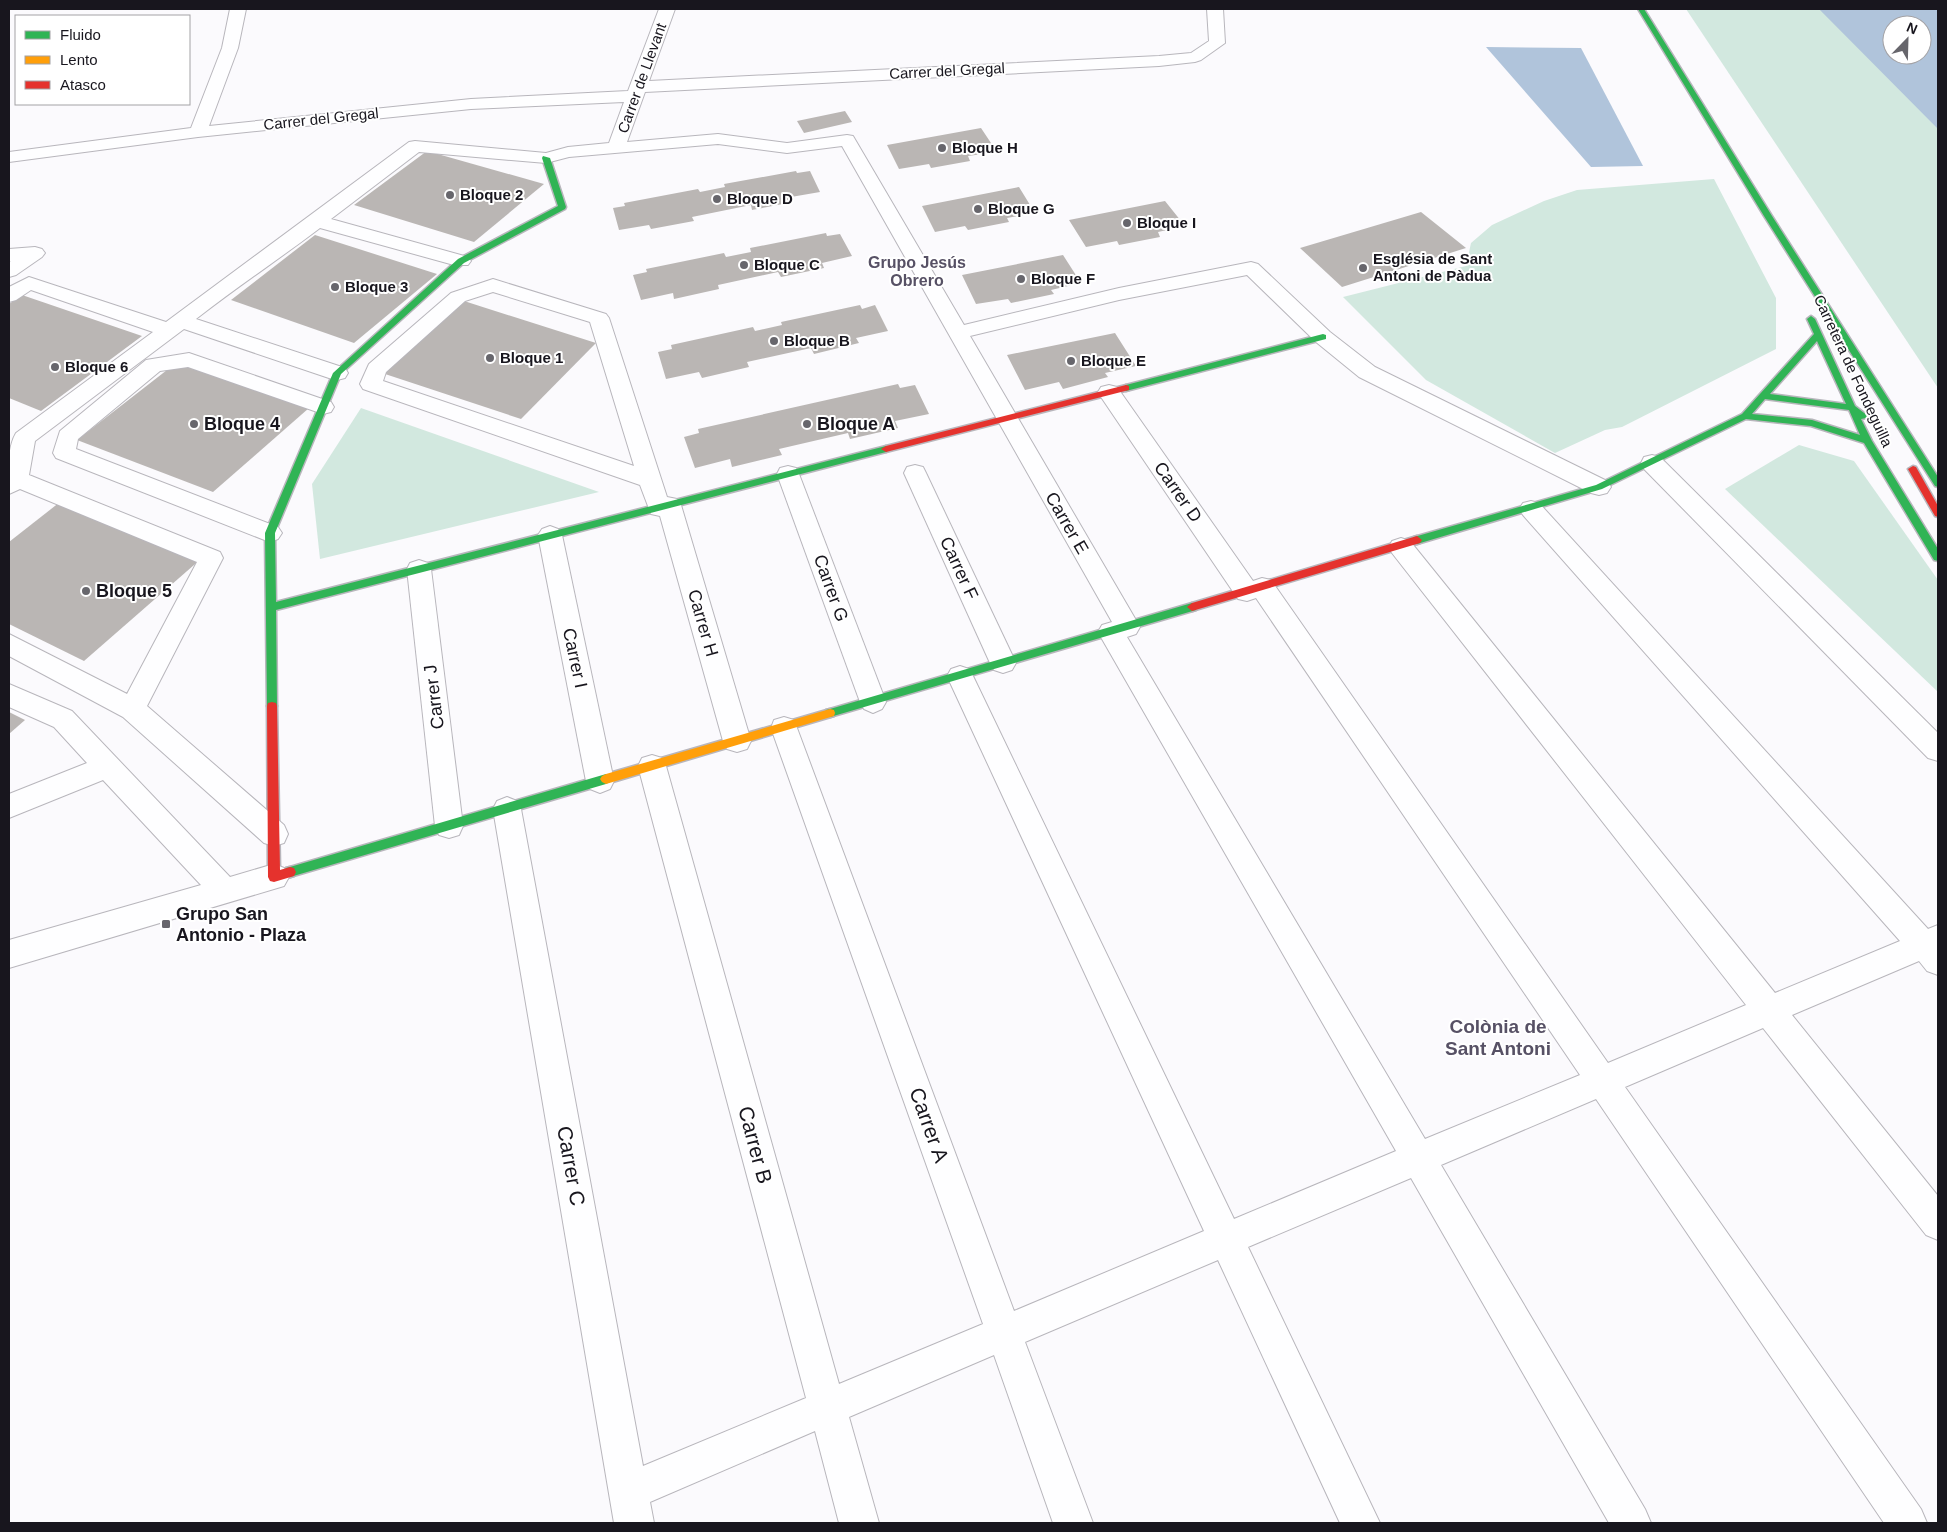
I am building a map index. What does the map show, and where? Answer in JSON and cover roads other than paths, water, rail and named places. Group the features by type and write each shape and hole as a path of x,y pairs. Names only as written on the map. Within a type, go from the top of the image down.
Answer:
{"street":[{"path":"198,132 230,48 238,9"},
{"name":"Carrer de Llevant","path":"616,147 667,9"},
{"name":"Carrer del Gregal","path":"9,157 198,132 470,104 637,91 1159,61 1195,57 1217,43 1215,9"},
{"name":"Carretera de Fondeguilla","path":"1641,9 1768,216 1865,384 1938,484"},
{"name":"Carrer E","path":"616,147 718,139 787,148 847,140 1007,418 1119,629 1418,1158 1631,1523"},
{"path":"132,709 211,558 13,482 16,435 175,326 247,270 276,252 415,146 546,158 568,152 616,147"},
{"path":"274,877 270,533 337,373 461,261 562,208 546,158"},
{"name":"Carretera de Fondeguilla","path":"1768,216 1795,280"},
{"path":"318,220 461,261"},
{"path":"9,255 35,253 9,271"},
{"path":"958,333 1119,294 1251,268 1323,337 1366,372 1599,487"},
{"path":"9,296 29,283 337,373"},
{"name":"Carrer H","path":"651,480 371,384 378,369 458,296 493,285 599,318 651,480 664,506 737,741"},
{"name":"Carretera de Fondeguilla","path":"1806,307 1867,441 1938,557"},
{"path":"9,954 1531,509 1599,487 1652,463 1745,416 1818,335"},
{"path":"270,607 1323,337"},
{"path":"270,533 64,453 68,436 154,365 189,360 323,407"},
{"path":"1812,424 1852,408 1865,384"},
{"name":"Carrer D","path":"1109,392 1255,590 1602,1081 1907,1523"},
{"path":"1763,396 1852,408 1873,422"},
{"path":"1745,416 1812,424 1867,441"},
{"path":"1894,436 1938,514"},
{"path":"1652,463 1938,750"},
{"name":"Carrer F","path":"915,473 1003,664"},
{"name":"Carrer G","path":"788,474 873,702"},
{"path":"632,1507 827,1407 1769,1011 1933,949 1531,509"},
{"name":"Carrer I","path":"550,535 600,782"},
{"path":"1401,547 1938,1223"},
{"name":"Carrer J","path":"419,569 449,826"},
{"path":"9,644 132,709 274,834"},
{"path":"960,676 1360,1523"},
{"path":"9,695 63,719 225,892"},
{"name":"Carrer A","path":"784,728 1073,1523"},
{"path":"9,806 108,766"},
{"name":"Carrer B","path":"652,766 859,1523"},
{"name":"Carrer C","path":"507,809 632,1507"}],"water":[{"path":"1819,9 1938,9 1938,129"},
{"path":"1486,47 1581,48 1643,166 1591,167"}],"place":[{"name":"Bloque H","path":"942,148"},
{"name":"Bloque 2","path":"450,195"},
{"name":"Bloque D","path":"717,199"},
{"name":"Bloque G","path":"978,209"},
{"name":"Bloque I","path":"1127,223"},
{"name":"Bloque C","path":"744,265"},
{"name":"Església de Sant Antoni de Pàdua","path":"1363,268"},
{"name":"Bloque F","path":"1021,279"},
{"name":"Bloque 3","path":"335,287"},
{"name":"Bloque B","path":"774,341"},
{"name":"Bloque 1","path":"490,358"},
{"name":"Bloque E","path":"1071,361"},
{"name":"Bloque 6","path":"55,367"},
{"name":"Bloque 4","path":"194,424"},
{"name":"Bloque A","path":"807,424"},
{"name":"Bloque 5","path":"86,591"},
{"name":"Grupo San Antonio - Plaza","path":"166,924"}],"district":[{"name":"Grupo Jesús Obrero","path":"917,271"},
{"name":"Colònia de Sant Antoni","path":"1498,1037"}]}
